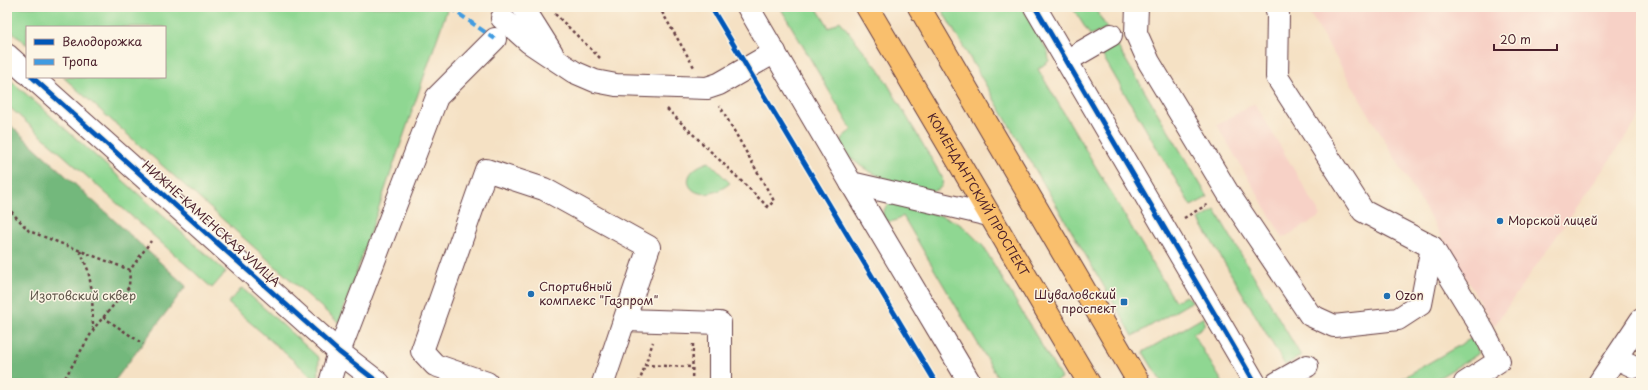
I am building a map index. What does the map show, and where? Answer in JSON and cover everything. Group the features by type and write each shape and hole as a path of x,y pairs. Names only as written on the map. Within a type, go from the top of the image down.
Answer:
{"main road":[{"name":"КОМЕНДАНТСКИЙ ПРОСПЕКТ","path":"867,7 1089,383"},
{"path":"919,7 1140,383"}],"street":[{"path":"523,7 556,60"},
{"path":"748,7 970,383"},
{"path":"1035,7 1255,383"},
{"path":"1137,7 1136,33 1149,62 1228,193 1310,315 1334,326 1398,319 1421,304 1432,247"},
{"path":"1276,7 1278,14 1277,77 1363,211 1432,247 1484,332 1499,361 1465,383"},
{"path":"502,18 529,42 574,72 595,81 616,85 706,88 719,84 775,52"},
{"path":"1066,61 1111,35"},
{"path":"330,383 339,352 437,97 495,39"},
{"path":"7,55 26,72"},
{"name":"НИЖНЕ-КАМЕНСКАЯ УЛИЦА","path":"33,78 339,352 379,383"},
{"path":"488,383 435,365 422,351 486,170 544,189 649,247 603,383"},
{"path":"851,182 989,215"},
{"path":"625,320 720,323 720,383"},
{"path":"1599,383 1625,362 1641,320"},
{"path":"1277,383 1307,366"}],"path":[{"path":"711,7 936,383"},
{"path":"553,13 599,57 605,60"},
{"path":"687,67 694,68"},
{"path":"662,104 768,207 774,201"},
{"path":"7,208 29,231 130,270"},
{"path":"1184,218 1196,211"},
{"path":"62,383 94,329 129,287 130,270 152,241"},
{"path":"80,250 88,270 92,291 94,329"},
{"path":"103,317 143,344"},
{"path":"639,383 655,336"},
{"path":"692,383 693,338"},
{"path":"645,365 692,367"}],"shaded area":[{"name":"Морской лицей","path":"1306,7 1641,7 1641,115 1494,326"},
{"path":"1255,103 1321,216 1283,238 1217,125"}],"green space":[{"path":"7,7 448,7 339,323 64,78 166,78 166,26 26,26 26,44 7,27"},
{"path":"780,7 816,7 829,28 840,21 880,71 942,177 943,182 940,188 932,191 897,182 874,174 854,161 846,152 841,141 844,136 852,130"},
{"path":"940,7 1022,7 1048,52 1049,61 1038,69 1175,301 1186,296 1193,301 1133,336"},
{"path":"1072,7 1094,7 1107,28 1090,35"},
{"path":"1115,42 1208,197 1191,206 1101,53"},
{"path":"7,77 226,272 212,288 7,105"},
{"name":"Изотовский сквер","path":"7,122 186,286 113,383 7,383"},
{"path":"709,162 730,183 717,191 706,194 697,192 691,188 688,182 690,174 697,168"},
{"path":"889,204 895,204 927,212 958,223 983,246 1061,378 1052,383 1001,383 903,216 894,221 886,221 884,219 884,210"},
{"path":"1215,210 1301,356 1285,365 1199,220"},
{"path":"242,288 319,358 318,382 228,303"},
{"path":"1204,317 1204,326 1193,334 1223,383 1162,383 1143,352"},
{"path":"1472,338 1480,353 1430,383 1394,383"}],"marked path":[{"path":"449,7 495,39"}],"cycle path":[{"path":"711,7 936,383"},
{"path":"1035,7 1255,383"},
{"path":"33,78 339,352 379,383"}],"place":[{"name":"Морской лицей","path":"1500,221"},
{"name":"Спортивный комплекс \"Газпром\"","path":"531,294"},
{"name":"Ozon","path":"1387,296"},
{"name":"Шуваловский проспект","path":"1124,302"}]}
